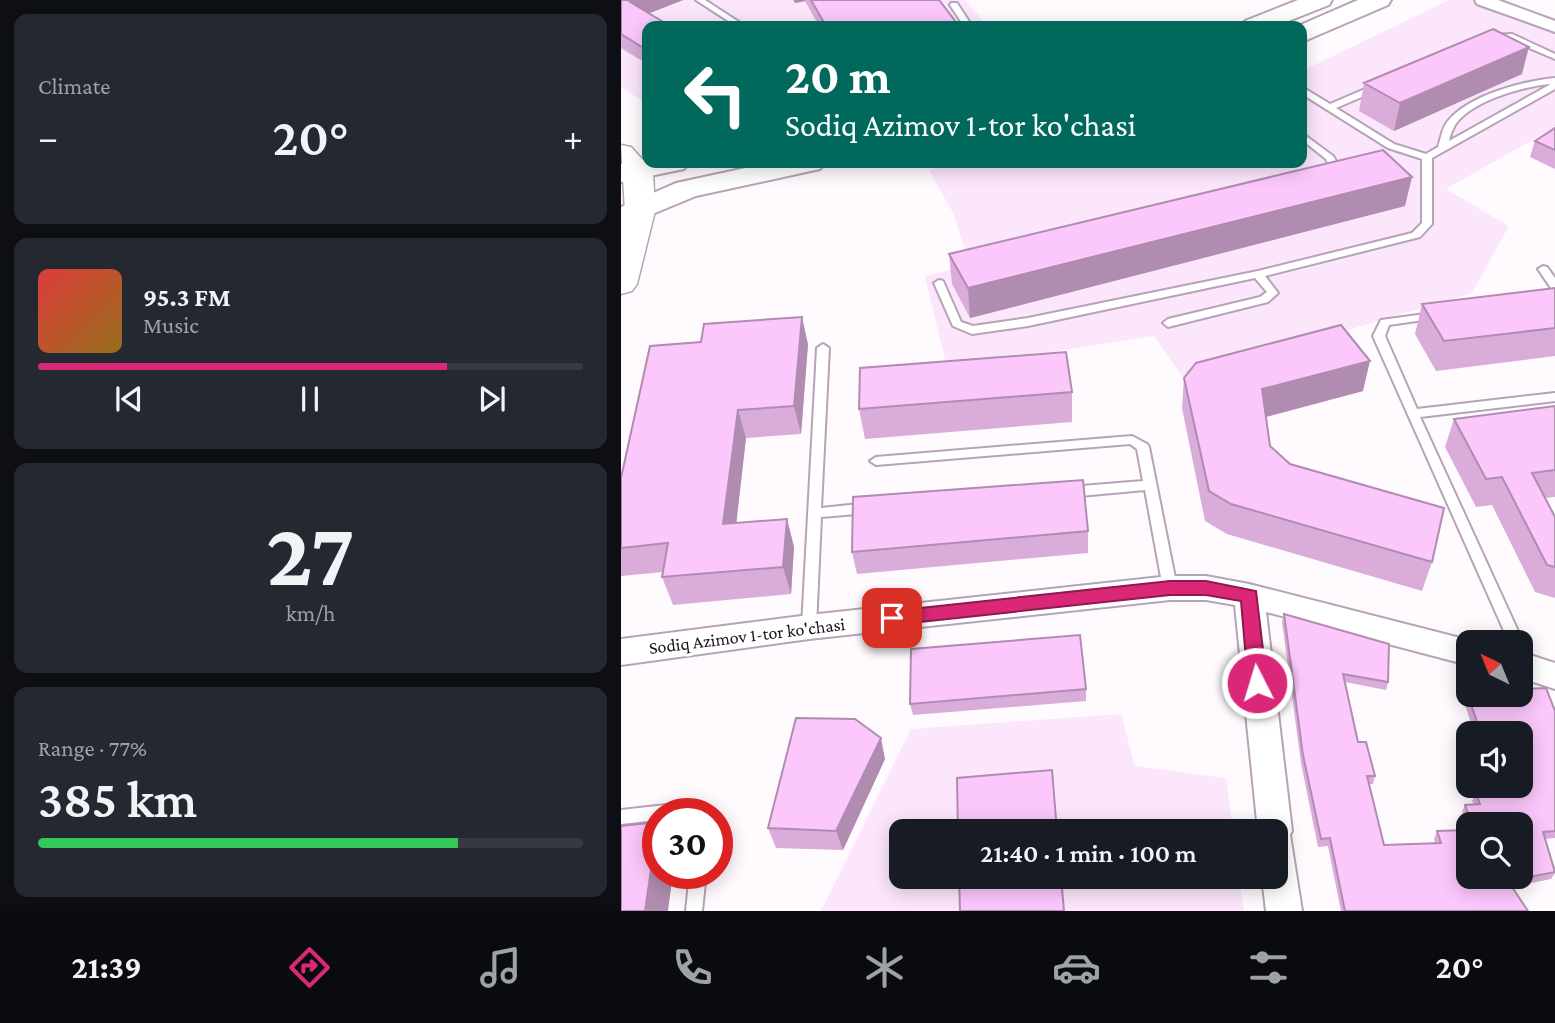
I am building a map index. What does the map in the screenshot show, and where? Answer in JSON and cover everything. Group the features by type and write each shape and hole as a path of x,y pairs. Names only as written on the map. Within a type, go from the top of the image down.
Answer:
{"main road":[{"path":"1267,21 1320,0"},
{"path":"1307,32 1379,0"},
{"path":"621,284 631,214 627,165"},
{"path":"631,214 687,189 786,168"}],"street":[{"path":"1483,0 1555,27"},
{"name":"Sodiq Azimov 1-tor ko'chasi","path":"621,652 809,627 1170,588 1206,588 1249,596 1456,649"},
{"path":"1249,596 1274,819"},
{"path":"1281,889 1284,911"}],"lane":[{"path":"700,0 733,21"},
{"path":"955,5 965,21"},
{"path":"1483,39 1509,36 1555,57"},
{"path":"1443,147 1448,130 1460,115 1519,86 1555,83"},
{"path":"1307,93 1391,146 1427,157 1555,83"},
{"path":"1329,108 1380,85"},
{"path":"1307,140 1333,163 1329,168 1316,172"},
{"path":"939,282 957,324 972,330 1028,322 1258,274 1416,235 1427,224 1427,157"},
{"path":"1543,269 1555,286"},
{"path":"1168,323 1264,300 1273,293 1258,274"},
{"path":"1450,314 1385,322 1379,336 1514,630"},
{"path":"809,627 823,348"},
{"path":"1413,414 1555,397"},
{"path":"876,461 1132,440 1143,447 1170,588"},
{"path":"1051,493 1149,485"},
{"path":"814,513 884,507"},
{"path":"621,817 642,815"},
{"path":"695,911 697,889"}],"shaded area":[{"path":"621,0 965,0 983,21 642,21 642,101 621,87"},
{"path":"1449,0 1472,0 1555,32 1555,127 1446,189 1509,226 1472,293 1184,379 1154,336 947,368 925,276 970,265 953,213 929,170 1307,168 1307,69"},
{"path":"1121,714 1135,766 1226,778 1231,819 889,819 889,889 1241,889 1244,911 821,911 911,729"}],"building":[{"path":"621,0 635,0 630,2 662,21 642,21 642,47 621,34"},
{"path":"811,0 939,0 955,21 823,21"},
{"path":"1493,29 1529,47 1400,103 1364,83"},
{"path":"1555,128 1555,150 1535,141"},
{"path":"1383,150 1412,177 968,288 949,254"},
{"path":"1555,288 1555,328 1444,341 1422,304"},
{"path":"802,317 794,406 738,410 723,524 787,519 783,567 662,577 668,543 621,548 621,478 650,346 701,342 704,324"},
{"path":"1341,325 1370,361 1262,389 1270,446 1290,464 1444,508 1432,562 1231,504 1209,491 1184,378 1196,363"},
{"path":"1066,352 1072,392 859,409 860,368"},
{"path":"1555,406 1555,470 1532,473 1555,517 1555,567 1547,565 1502,477 1486,479 1454,419"},
{"path":"1083,480 1088,531 852,552 853,497"},
{"path":"1284,614 1389,644 1388,682 1343,674 1358,742 1366,742 1375,776 1367,776 1384,845 1441,843 1437,831 1456,830 1456,889 1513,889 1528,911 1345,911 1330,838 1321,839 1303,755"},
{"path":"1080,635 1086,689 910,704 911,649"},
{"path":"1546,688 1555,711 1555,831 1543,832 1555,872 1533,876 1533,812 1468,812 1465,805 1480,804 1478,798 1533,798 1533,721 1477,721 1472,707 1533,707 1533,689"},
{"path":"796,718 855,719 881,738 836,831 768,828"},
{"path":"1052,770 1056,819 958,819 957,778"},
{"path":"642,824 642,889 648,889 645,911 621,911 621,826"},
{"path":"959,889 1062,889 1064,911 960,911"}],"route":[{"path":"892,618 1170,588 1206,588 1249,596 1257,683"}]}
